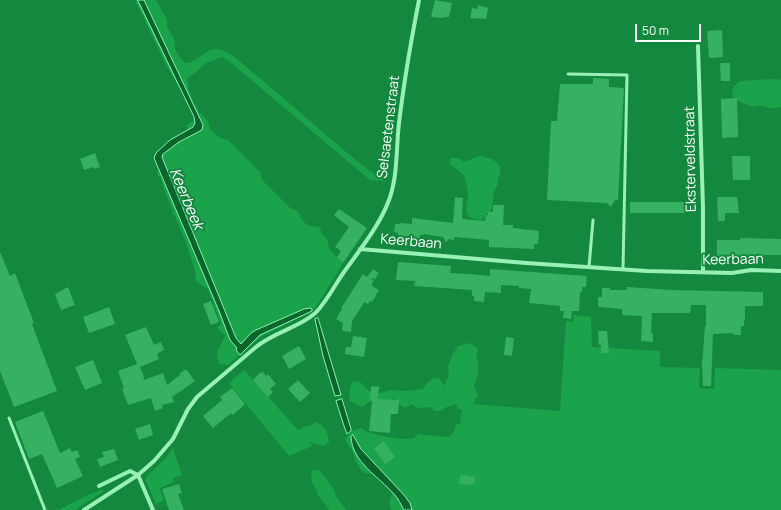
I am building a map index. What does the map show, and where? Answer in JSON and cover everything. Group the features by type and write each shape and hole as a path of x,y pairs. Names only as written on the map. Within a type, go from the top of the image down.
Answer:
{"street":[{"name":"Selsaetenstraat","path":"360,249 385,208 392,192 401,105 419,0"},
{"name":"Eksterveldstraat","path":"698,46 703,208 702,272"},
{"name":"Keerbaan","path":"84,510 138,475 154,461 168,445 188,409 197,397 263,341 307,319 315,313 360,249 526,263 623,269 732,273 751,270 781,271"},
{"path":"99,486 130,471 138,475 153,510"}],"lane":[{"path":"568,74 627,75 623,269"},
{"path":"589,267 593,220"},
{"path":"9,418 45,510"}],"shaded area":[{"path":"135,0 156,0 167,20 167,28 175,41 174,47 180,58 185,63 194,61 213,49 222,50 233,56 367,169 375,174 386,177 384,181 370,180 230,62 222,57 206,63 188,77 188,86 193,101 208,122 210,130 220,138 228,140 261,173 261,179 290,208 297,211 306,224 319,227 327,239 329,249 343,263 312,311 261,337 228,365 220,364 217,356 218,350 225,335 217,328 221,324 208,289 196,282 195,271 188,248 163,187 161,177 158,176 157,173 161,155 188,132 187,125 193,121 194,116 166,65"},
{"path":"138,0 144,0 203,125 202,130 179,142 163,154 162,157 236,338 241,344 251,333 256,330 304,309 312,309 312,311 260,335 240,355 236,350 237,348 230,340 154,158 156,153 170,140 193,127 195,123 194,117"},
{"path":"772,79 781,80 781,107 753,107 738,101 733,97 732,93 734,86 740,81"},
{"path":"479,156 494,160 500,168 498,184 494,191 492,208 481,220 468,216 466,210 468,192 465,178 462,173 449,163 451,158 458,158 464,162"},
{"path":"574,315 591,317 592,347 660,351 660,367 700,368 699,388 714,389 715,368 781,370 781,510 391,510 389,503 392,494 374,472 371,474 364,473 356,462 352,450 345,439 354,430 361,428 365,431 378,435 401,439 412,439 419,434 442,437 451,436 456,424 460,424 462,409 458,409 456,404 440,411 435,411 429,407 417,408 412,404 404,408 393,398 389,401 372,400 362,407 350,401 349,392 352,382 359,381 369,391 378,394 390,390 407,391 423,389 426,384 436,378 439,378 444,386 449,374 448,367 453,354 458,346 470,343 477,348 478,351 476,355 478,362 478,373 474,386 478,395 473,404 560,411 566,321 573,322"},
{"path":"318,318 341,395 335,396 323,356 315,319"},
{"path":"244,370 298,430 305,426 312,425 315,422 322,425 325,429 329,442 324,446 309,442 312,446 289,456 229,383"},
{"path":"342,399 351,429 351,431 347,434 336,401"},
{"path":"353,435 361,449 404,495 410,503 412,510 404,510 388,488 361,462 353,446 351,437"},
{"path":"173,448 182,475 173,478 174,482 160,488 164,500 156,504 146,481 146,477 166,458"},
{"path":"312,470 319,470 333,488 336,496 346,510 329,510 317,494 318,491 314,487 311,476"},
{"path":"101,490 104,491 75,510 58,510 88,495"}],"building":[{"path":"435,0 452,3 449,17 431,17"},
{"path":"478,5 488,8 486,19 470,18 472,8 477,9"},
{"path":"722,30 723,57 709,58 707,31"},
{"path":"720,63 730,63 730,81 721,81"},
{"path":"593,78 609,79 609,87 624,88 618,200 615,200 611,207 607,203 547,200 551,121 557,121 560,84 593,84"},
{"path":"737,98 738,137 722,138 721,99"},
{"path":"95,153 100,167 94,169 93,167 84,170 80,159"},
{"path":"732,156 750,156 750,180 733,180"},
{"path":"455,197 463,198 462,219 485,221 488,211 493,212 493,205 504,205 503,225 513,225 513,228 539,231 538,244 534,244 534,249 489,247 489,240 454,237 454,240 449,239 446,242 443,237 424,234 420,235 420,241 398,239 398,233 394,232 395,224 412,224 412,218 453,223"},
{"path":"717,197 737,197 739,213 725,213 725,221 718,221"},
{"path":"630,202 686,202 686,213 630,213"},
{"path":"339,209 367,228 343,263 337,257 341,251 335,247 349,227 334,215"},
{"path":"740,238 781,239 781,255 764,255 764,258 717,257 717,240 740,240"},
{"path":"0,252 10,276 15,273 57,391 14,407 0,371"},
{"path":"398,262 451,266 450,273 490,276 490,269 587,276 586,287 582,287 582,292 580,292 579,311 572,311 571,319 563,318 564,311 560,311 560,306 529,303 531,289 519,288 519,286 501,285 501,293 485,292 484,302 474,301 472,290 414,286 415,281 396,280"},
{"path":"373,269 379,273 375,279 370,278 374,281 371,285 379,290 372,302 370,301 368,304 364,302 352,321 351,332 342,331 343,323 336,319 342,309 341,308 363,274 367,277"},
{"path":"68,287 75,305 61,310 55,294"},
{"path":"627,287 671,290 763,292 763,306 745,306 745,320 744,326 741,326 741,335 733,335 733,333 713,334 711,386 703,386 702,365 706,326 706,305 691,305 690,313 652,313 651,333 653,333 653,342 641,341 642,316 622,315 622,309 598,307 598,297 602,297 602,288 610,288 610,290 627,290"},
{"path":"211,301 219,322 211,325 203,304"},
{"path":"109,307 115,324 89,333 83,317"},
{"path":"146,327 154,345 161,342 164,350 157,354 159,359 140,367 144,380 163,373 167,385 186,369 195,381 172,397 174,402 162,405 163,408 155,411 151,398 128,405 122,389 124,388 118,371 137,364 125,335"},
{"path":"598,331 607,331 609,353 601,353"},
{"path":"353,336 367,338 364,357 345,354 346,347 351,347"},
{"path":"506,337 514,338 512,356 504,355"},
{"path":"299,346 306,359 289,369 282,356"},
{"path":"93,360 102,383 85,390 75,367"},
{"path":"261,372 263,372 266,376 268,374 276,384 270,389 273,392 268,397 253,380"},
{"path":"298,380 310,393 300,402 288,389"},
{"path":"371,386 379,387 378,399 399,400 398,414 391,414 390,433 369,431 372,401 370,401"},
{"path":"232,388 245,404 233,415 231,413 213,428 203,416 222,400 220,397"},
{"path":"43,411 60,453 70,448 72,452 77,450 80,457 75,459 83,476 57,488 42,454 29,459 15,422"},
{"path":"150,424 153,435 139,440 135,429"},
{"path":"384,441 395,457 385,464 374,448"},
{"path":"114,449 118,460 100,467 97,459 104,457 102,452"},
{"path":"460,475 475,477 474,484 459,484"},
{"path":"179,484 182,493 178,494 184,510 169,510 162,489"}],"water label":[{"name":"Keerbeek","path":"186,199"}]}
